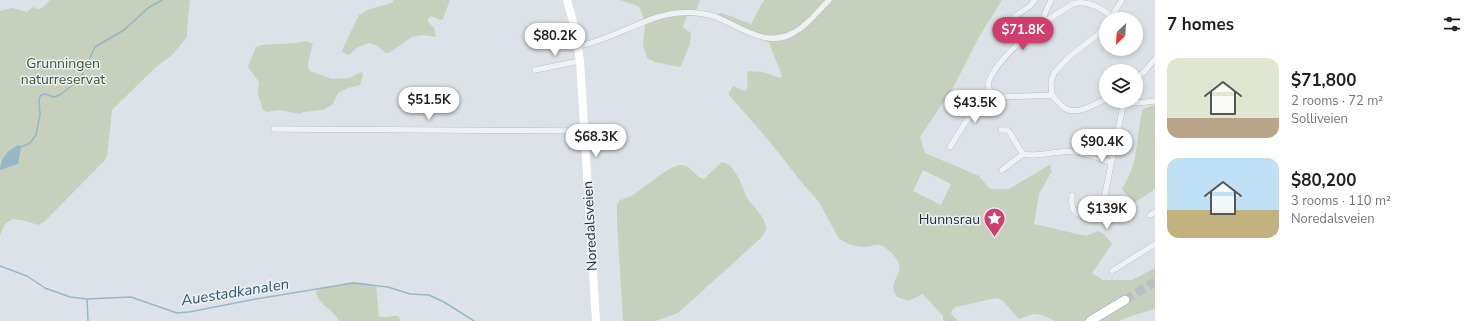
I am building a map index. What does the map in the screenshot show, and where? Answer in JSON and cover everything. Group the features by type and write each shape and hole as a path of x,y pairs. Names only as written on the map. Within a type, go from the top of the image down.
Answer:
{"main road":[{"name":"Noredalsveien","path":"567,0 579,46 596,321"},
{"path":"1090,321 1125,300"}],"street":[{"path":"579,46 598,42 656,18 686,12 699,13 716,18 761,37 785,37 801,28 829,0"},
{"path":"1015,16 1030,6 1035,0"},
{"path":"1044,24 1044,16 1051,0"},
{"path":"1115,12 1122,0"},
{"path":"990,93 988,83 990,77 1019,42 1068,6 1077,1 1096,5 1104,12"},
{"path":"1099,33 1054,72 1051,82 1052,95 1067,109 1074,111 1091,107 1099,103"},
{"path":"1143,73 1155,58"},
{"path":"535,70 580,61"},
{"path":"990,93 1000,97 1052,95"},
{"path":"950,147 965,123 990,93"},
{"path":"1143,102 1155,101"},
{"path":"1072,196 1072,204 1076,212 1082,216 1088,217 1093,215 1098,210 1104,199 1123,108"},
{"path":"274,129 585,131"},
{"path":"1001,130 1007,130 1010,133 1023,154"},
{"path":"1002,170 1023,154 1036,156 1061,152 1073,152 1089,154 1111,163"},
{"path":"1098,210 1109,222 1118,214"},
{"path":"1112,271 1155,244"}],"green space":[{"name":"Grunningen naturreservat","path":"50,0 190,0 187,37 172,55 156,67 112,110 107,156 105,160 44,222 38,225 12,219 5,224 0,235 0,11 12,8 27,12 33,7 37,9 42,8"},
{"path":"394,0 450,0 443,19 440,20 431,16 428,19 428,22 434,28 436,37 423,35 412,37 389,53 386,53 376,45 369,43 356,48 349,55 342,52 359,15 370,9 392,3"},
{"path":"620,0 700,0 694,16 687,16 683,26 691,33 690,44 681,66 679,67 655,62 647,58 643,45 645,23 640,8"},
{"path":"764,0 1002,0 979,37 954,86 920,137 925,153 979,176 990,189 1009,189 1051,164 1050,168 1052,171 1039,194 1034,224 1086,236 1099,231 1105,235 1112,244 1092,273 1103,280 1132,280 1155,268 1155,309 1119,321 1055,321 1041,315 1033,314 1019,319 1002,300 996,298 956,307 952,310 951,314 958,321 943,321 943,316 923,294 908,301 897,297 894,292 894,282 900,266 894,256 882,246 859,246 848,244 839,239 819,202 729,95 733,86 745,91 748,86 748,71 763,72 780,78 782,77 769,43 736,30 716,17 718,14 722,13 751,24","holes":["923,170 951,184 941,205 913,191"]},
{"path":"307,41 313,44 308,63 310,71 332,79 349,78 362,72 363,75 360,85 348,88 338,93 333,104 323,110 303,112 300,114 279,110 267,112 263,110 258,95 259,82 248,67 256,47 261,45"},
{"path":"1155,105 1155,189 1134,203 1122,189 1132,169 1143,109"},
{"path":"722,162 727,164 735,172 748,199 765,222 766,227 763,236 678,313 656,321 623,321 617,220 617,205 619,201 633,195 663,173 676,166 681,165 688,167 704,179"},
{"path":"353,282 376,286 379,316 398,316 401,321 339,321 320,301 316,293 317,289"}],"water":[{"path":"19,145 21,148 18,164 0,170 1,162 5,155 11,149"}],"waterway":[{"path":"21,147 30,143 36,135 40,115 39,99 41,95 45,94 54,97 60,95 80,79 95,47 124,30 148,8 162,0"},
{"name":"Auestadkanalen","path":"0,266 27,276 45,288 70,297 87,299 131,297 177,313 353,283 388,287 410,294 429,295 444,302 474,321"},
{"path":"87,299 88,321"}],"tunnel":[{"path":"1125,300 1155,282"}],"place":[{"name":"Hunnsrau","path":"995,238"}]}
